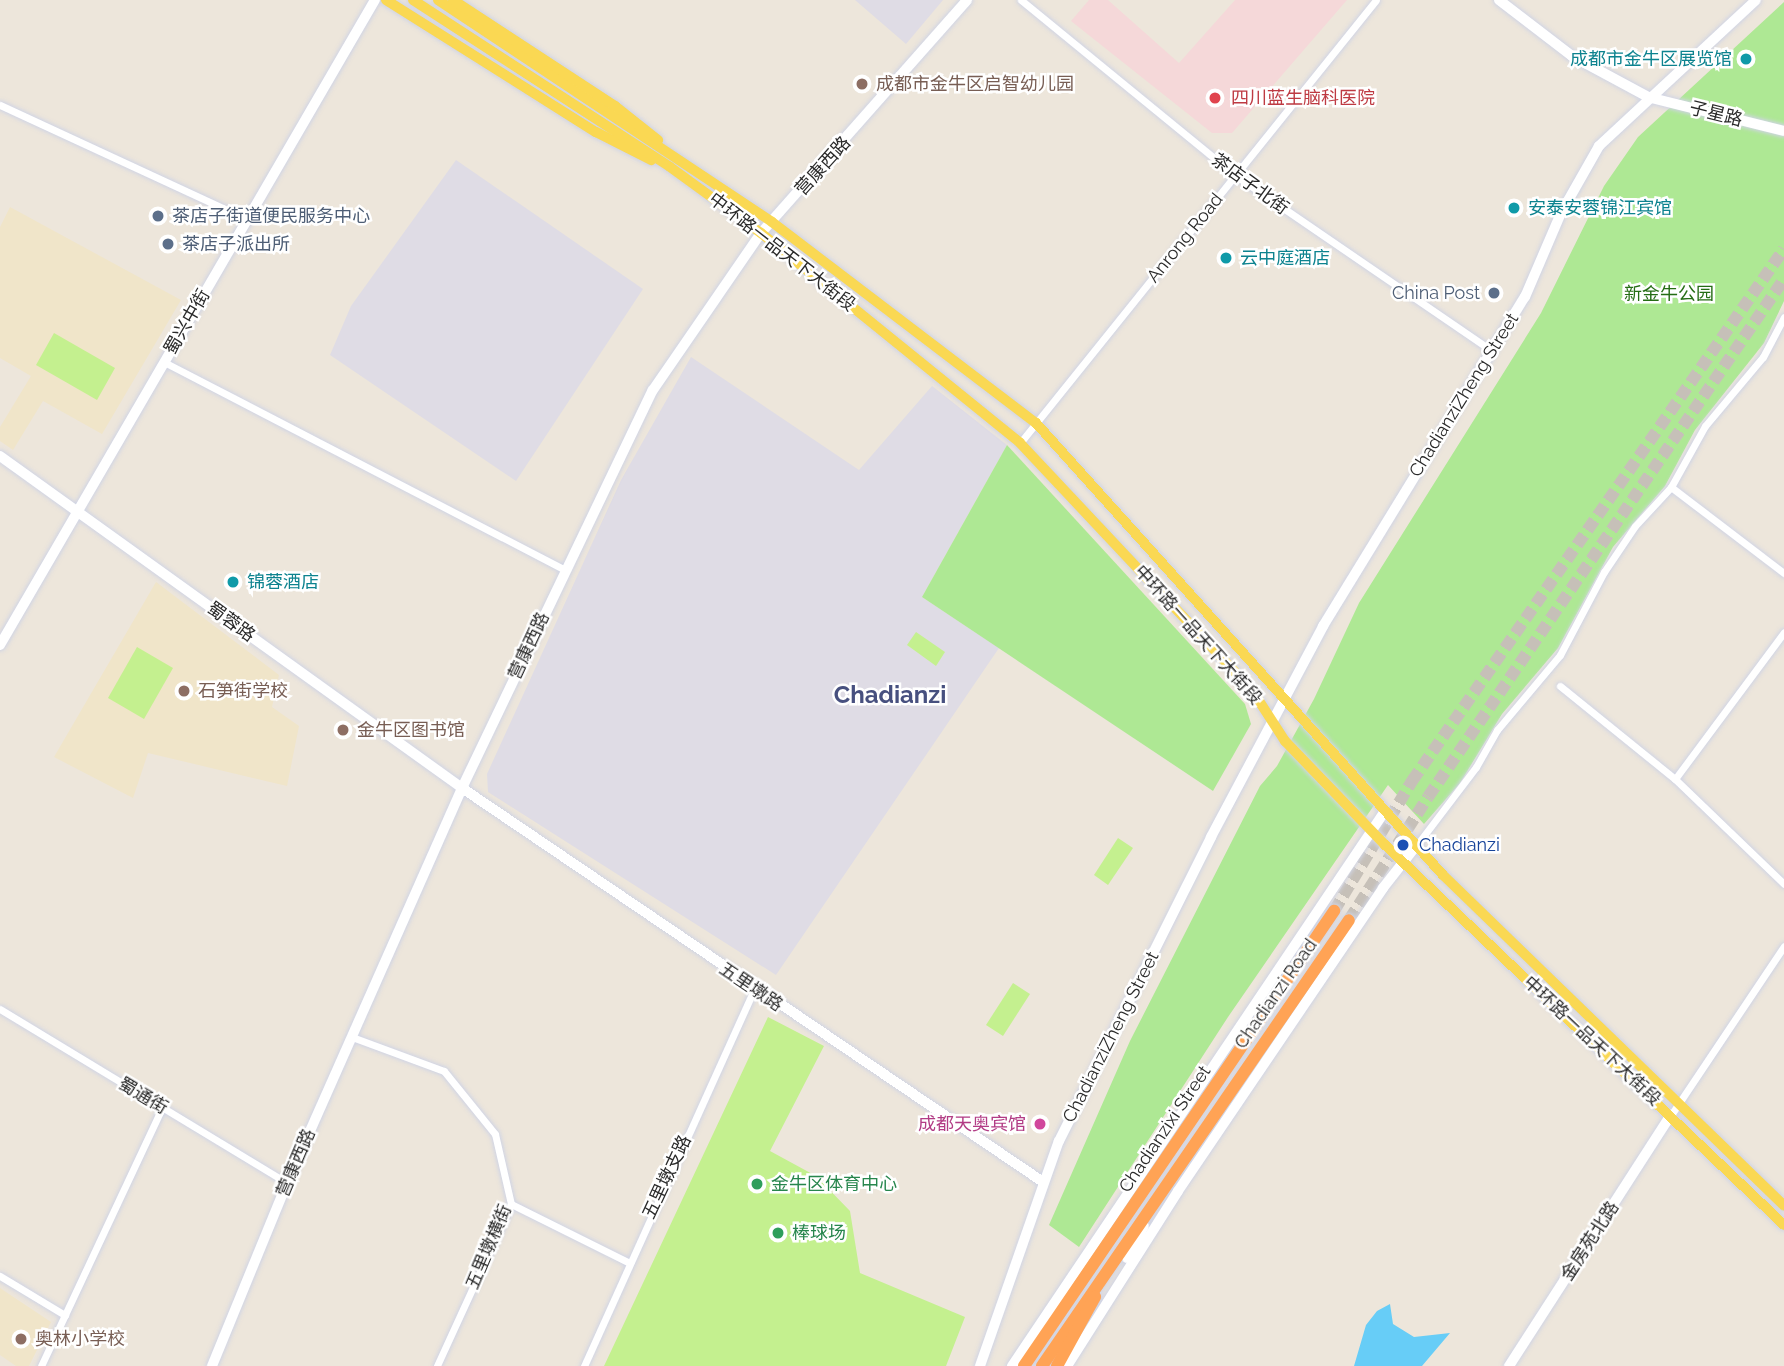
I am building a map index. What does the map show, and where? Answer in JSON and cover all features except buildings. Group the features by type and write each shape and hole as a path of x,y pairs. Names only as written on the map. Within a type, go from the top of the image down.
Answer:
{"highway":[{"name":"Chadianzixi Street","path":"1024,1366 1334,911"},
{"name":"Chadianzi Road","path":"1042,1366 1349,920"},
{"path":"1062,1363 1086,1320 1105,1274"}],"main road":[{"name":"中环路一品天下大街段","path":"386,0 596,132 670,167"},
{"path":"413,0 614,123"},
{"path":"438,0 614,123"},
{"name":"中环路一品天下大街段","path":"453,0 636,121 670,153"},
{"name":"中环路一品天下大街段","path":"614,123 761,233 1020,443 1252,690 1272,721 1402,862 1784,1225"},
{"name":"中环路一品天下大街段","path":"614,123 670,153 772,222 1036,424 1416,846 1784,1206"}],"street":[{"name":"蜀兴中街","path":"0,645 375,0"},
{"name":"营康西路","path":"212,1366 287,1183 462,788 564,569 653,390 761,233 967,0"},
{"name":"茶店子北街","path":"1021,0 1235,175 1492,351"},
{"name":"Anrong Road","path":"1020,443 1376,0"},
{"name":"子星路","path":"1499,0 1572,56 1648,97 1784,131"},
{"path":"1648,97 1756,0"},
{"name":"ChadianziZheng Street","path":"980,1366 1059,1141 1284,698 1359,565 1525,297 1561,213 1599,146 1648,97"},
{"path":"0,105 247,219"},
{"path":"1062,1363 1104,1305 1402,862 1476,767 1497,730 1560,654 1604,572 1636,526 1671,487 1705,426 1751,374 1783,321"},
{"path":"164,362 564,569"},
{"name":"蜀蓉路","path":"0,456 462,788"},
{"path":"1671,487 1784,573"},
{"path":"1675,779 1784,632"},
{"path":"1560,686 1675,779 1784,884"},
{"name":"五里墩路","path":"462,788 754,989 1043,1182"},
{"path":"1012,1366 1385,811"},
{"path":"1671,1115 1784,946"},
{"name":"五里墩支路","path":"584,1366 628,1262 754,989"},
{"name":"蜀通街","path":"0,1009 287,1183"},
{"name":"五里墩横街","path":"352,1037 444,1070 495,1135 511,1204 437,1366"},
{"path":"41,1366 162,1108"},
{"name":"金房苑北路","path":"1509,1366 1671,1115"},
{"path":"1104,1305 1163,1187"},
{"path":"511,1204 628,1262"},
{"path":"0,1276 65,1315"}],"shaded area":[{"path":"855,0 943,0 906,44"},
{"name":"四川蓝生脑科医院","path":"1089,0 1108,0 1179,63 1235,0 1347,0 1232,133 1212,133 1071,21"},
{"path":"456,160 643,289 516,481 330,355 351,306"},
{"path":"10,207 181,300 102,434 43,401 13,450 0,441 0,427 31,376 0,358 0,227"},
{"path":"691,357 859,470 932,386 1007,445 922,597 999,648 776,975 488,792 487,774 621,480"},
{"name":"石笋街学校","path":"156,582 279,675 272,707 299,726 287,786 148,753 133,798 54,757"},
{"name":"奥林小学校","path":"0,1288 51,1322 29,1366 16,1366 0,1355"}],"green space":[{"name":"新金牛公园","path":"1784,2 1784,301 1764,343 1695,430 1665,486 1613,547 1558,648 1502,714 1460,783 1424,824 1388,785 1228,1017 1079,1247 1049,1225 1130,1041 1260,786 1277,766 1314,699 1359,603 1541,313 1604,186 1638,137"},
{"path":"54,333 115,368 97,400 36,365"},
{"path":"1007,445 1245,704 1251,724 1213,791 922,597"},
{"path":"916,632 945,652 936,666 907,645"},
{"path":"137,647 173,668 144,719 108,698"},
{"path":"1118,838 1133,848 1108,885 1094,875"},
{"path":"1013,983 1030,994 1003,1036 986,1025"},
{"name":"金牛区体育中心","path":"768,1017 824,1046 770,1151 816,1176 850,1211 860,1273 965,1317 946,1366 604,1366"}],"water":[{"path":"1390,1304 1393,1324 1414,1337 1450,1333 1422,1366 1354,1366 1366,1325 1377,1311"}],"tunnel":[{"path":"1334,911 1412,781 1784,249"},
{"path":"1349,920 1428,797 1784,279"}],"place":[{"name":"成都市金牛区展览馆","path":"1746,59"},
{"name":"成都市金牛区启智幼儿园","path":"862,84"},
{"name":"四川蓝生脑科医院","path":"1215,98"},
{"name":"安泰安蓉锦江宾馆","path":"1514,208"},
{"name":"茶店子街道便民服务中心","path":"158,216"},
{"name":"茶店子派出所","path":"168,244"},
{"name":"云中庭酒店","path":"1226,258"},
{"name":"China Post","path":"1494,293"},
{"name":"锦蓉酒店","path":"233,582"},
{"name":"石笋街学校","path":"184,691"},
{"name":"金牛区图书馆","path":"343,730"},
{"name":"Chadianzi","path":"1403,845"},
{"name":"成都天奥宾馆","path":"1040,1124"},
{"name":"金牛区体育中心","path":"757,1184"},
{"name":"棒球场","path":"778,1233"},
{"name":"奥林小学校","path":"21,1339"}],"district":[{"name":"Chadianzi","path":"890,695"}]}
